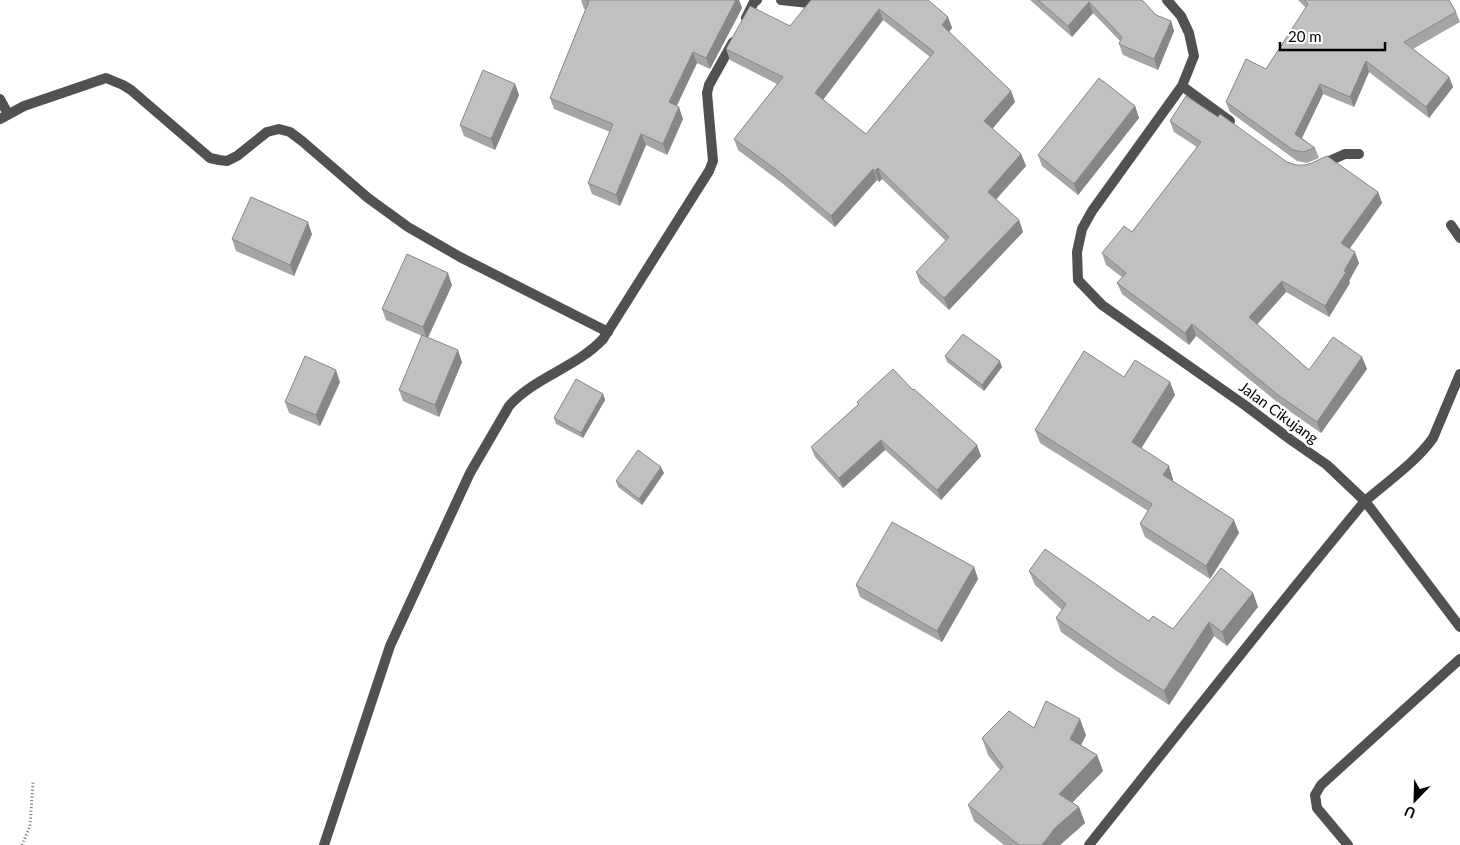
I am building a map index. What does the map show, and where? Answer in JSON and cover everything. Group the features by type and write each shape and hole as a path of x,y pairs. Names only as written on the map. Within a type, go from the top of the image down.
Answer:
{"street":[{"path":"324,845 390,646 470,473 515,399 599,344 709,171 713,161 707,93 709,85 754,2 758,0"},
{"path":"781,0 809,3 814,0"},
{"name":"Jalan Cikujang","path":"1168,0 1181,16 1189,34 1194,56 1182,86 1092,212 1082,229 1077,252 1078,280 1102,305 1327,464 1365,501 1460,627"},
{"path":"0,99 4,117 24,106 106,78 122,84 131,90 210,158 219,160 228,161 237,156 267,132 279,129 290,132 368,198 408,227 460,257 608,332"},
{"path":"1182,86 1238,127"},
{"path":"1310,170 1345,154 1359,154"},
{"path":"1451,225 1460,238"},
{"path":"1089,845 1302,576 1365,501 1426,447 1433,438 1460,374"},
{"path":"1348,845 1317,808 1316,795 1321,785 1460,659"}],"path":[{"path":"22,845 30,826 33,782"}],"building":[{"path":"586,0 736,0 706,58 693,52 669,102 679,107 663,144 641,134 616,195 588,183 613,124 550,98 589,1"},
{"path":"811,0 928,0 948,17 942,25 1011,91 984,121 1021,154 988,192 1019,220 944,298 916,272 949,237 878,168 875,171 873,169 831,216 778,171 734,139 783,77 726,49 750,6 790,26","holes":["879,9 934,52 866,134 815,93"]},
{"path":"1038,0 1142,0 1156,15 1171,21 1154,59 1119,44 1122,37 1089,2 1068,26"},
{"path":"1304,0 1449,0 1456,12 1404,42 1449,77 1426,107 1366,61 1350,97 1320,84 1295,134 1315,148 1303,152 1293,150 1226,102 1246,59 1266,69 1308,4"},
{"path":"483,70 515,84 491,139 460,125"},
{"path":"1099,78 1135,106 1074,184 1038,155"},
{"path":"1186,96 1218,117 1220,114 1287,162 1305,165 1327,156 1378,192 1341,243 1355,252 1344,271 1346,272 1325,306 1282,281 1249,317 1309,370 1333,337 1362,357 1317,422 1278,395 1192,324 1185,333 1117,283 1126,273 1102,253 1124,226 1132,232 1201,142 1170,121"},
{"path":"251,197 308,222 290,265 232,239"},
{"path":"407,254 448,273 423,327 382,309"},
{"path":"963,334 1000,361 982,385 945,356"},
{"path":"422,335 458,350 435,405 399,390"},
{"path":"1084,351 1124,377 1135,360 1170,382 1132,442 1169,466 1163,475 1234,520 1206,566 1140,524 1152,504 1035,430"},
{"path":"305,356 336,370 316,415 285,402"},
{"path":"893,369 913,390 977,445 937,490 881,440 839,478 811,447 859,404 857,402"},
{"path":"576,379 603,394 581,433 554,418"},
{"path":"638,450 661,467 639,499 616,481"},
{"path":"892,522 974,567 937,631 856,585"},
{"path":"1045,549 1149,621 1153,616 1173,629 1221,568 1253,593 1222,632 1209,622 1164,691 1056,618 1066,604 1029,571"},
{"path":"1046,701 1080,719 1070,739 1097,755 1059,794 1079,807 1055,828 1042,845 1019,845 968,805 1003,767 982,738 1009,711 1034,728"}]}
